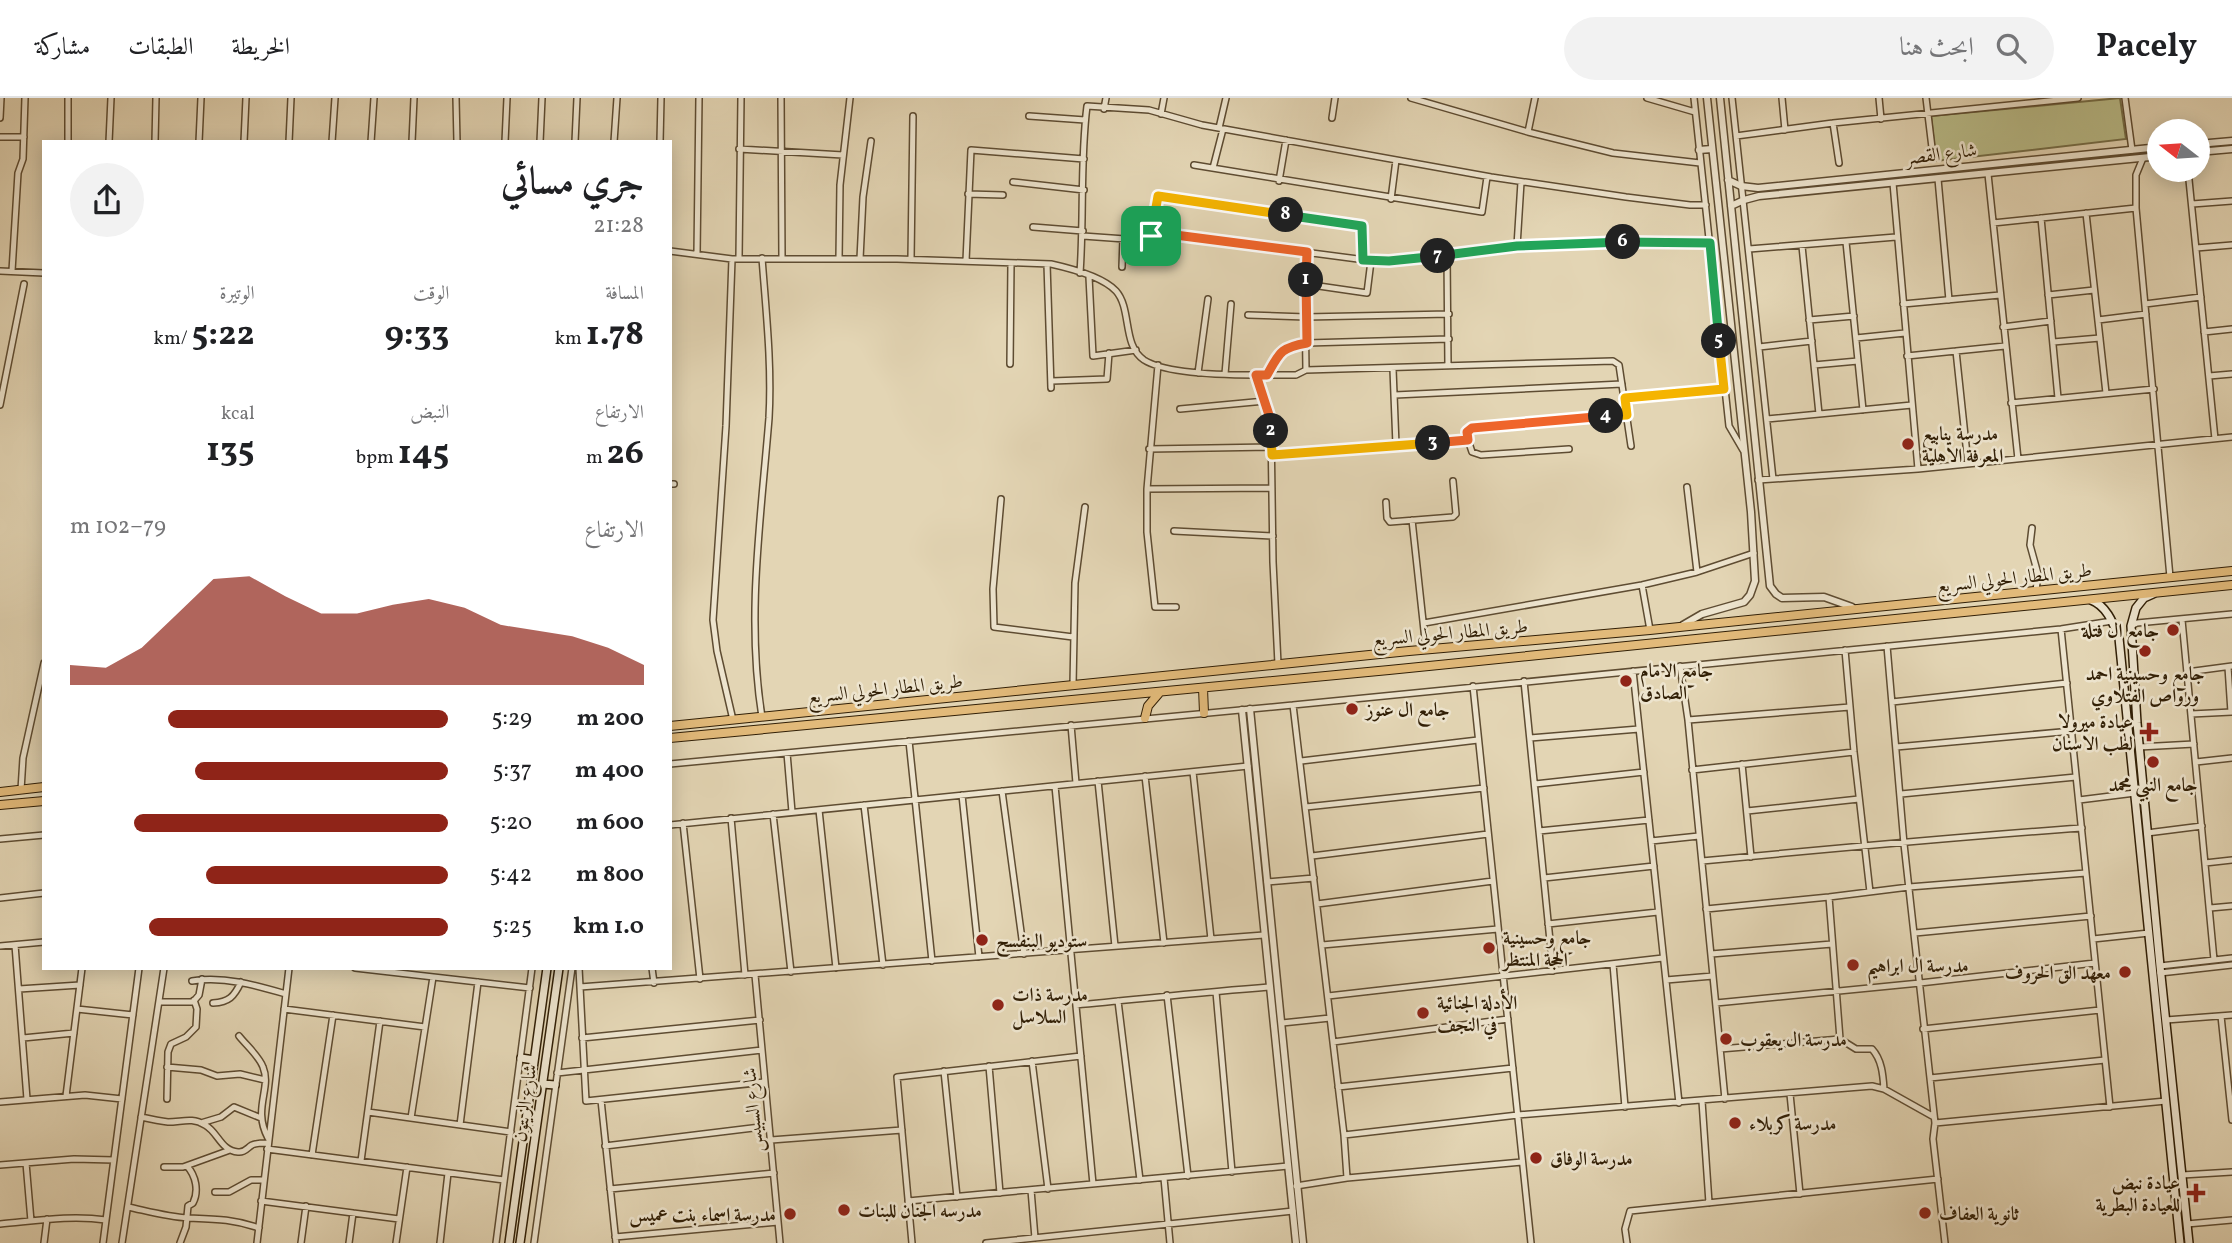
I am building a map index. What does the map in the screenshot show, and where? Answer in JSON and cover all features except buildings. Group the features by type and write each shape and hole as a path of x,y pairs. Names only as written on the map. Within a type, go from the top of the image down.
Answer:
{"highway":[{"name":"طريق المطار الحولي السريع","path":"672,726 1426,649 1650,631 2232,571"},
{"name":"طريق المطار الحولي السريع","path":"672,738 1379,671 2232,584"},
{"path":"1409,651 1407,659 1411,667"},
{"path":"1378,654 1381,662 1379,671"},
{"path":"1203,688 1204,713"},
{"path":"1145,718 1148,706 1160,692"},
{"path":"0,792 42,787"},
{"path":"0,805 42,801"}],"main road":[{"path":"2157,592 2144,598 2136,608 2131,626 2136,793 2180,1243"},
{"path":"2085,598 2102,606 2119,638 2134,733 2139,747 2189,1243"},
{"name":"شارع الزيتون","path":"509,1243 547,970"},
{"name":"شارع الزيتون","path":"520,1243 559,970"},
{"path":"521,1058 534,1060"},
{"path":"543,1084 555,1085"},
{"path":"519,1171 525,1176 531,1171"},
{"path":"2174,1190 2178,1192 2183,1188"},
{"path":"515,1197 521,1195 527,1199"},
{"path":"2177,1216 2181,1213 2187,1220"}],"street":[{"path":"0,118 1,98"},
{"path":"12,271 18,173 23,159 25,98"},
{"path":"68,98 68,140"},
{"path":"109,140 111,98"},
{"path":"155,140 156,98"},
{"path":"199,140 201,98"},
{"path":"244,140 246,98"},
{"path":"289,140 291,98"},
{"path":"332,140 335,98"},
{"path":"371,140 374,98"},
{"path":"412,140 414,98"},
{"path":"456,98 457,140"},
{"path":"505,140 507,98"},
{"path":"540,140 542,98"},
{"path":"575,140 577,98"},
{"path":"614,140 617,98"},
{"path":"660,140 661,98"},
{"path":"697,254 699,98"},
{"path":"739,257 741,98"},
{"path":"780,98 782,258"},
{"path":"839,259 840,185 850,98"},
{"path":"1080,273 1088,98"},
{"path":"1104,109 1106,98"},
{"path":"1134,108 1136,98"},
{"path":"1161,114 1164,98"},
{"path":"1213,168 1226,98"},
{"path":"1332,118 1335,98"},
{"path":"1411,98 1528,132 1614,153 1700,163"},
{"path":"1528,132 1535,98"},
{"path":"1647,98 1695,112"},
{"path":"1694,98 1729,426 1743,450"},
{"path":"1732,98 1773,479"},
{"path":"1782,98 1786,130"},
{"path":"1879,98 1881,119"},
{"path":"1926,98 1933,156"},
{"path":"1736,136 2032,100 2078,98"},
{"path":"2125,98 2132,149"},
{"path":"1671,628 1702,614 1740,604 1748,599 1754,586 1754,553 1707,102 1714,101 1720,101 1769,582 1773,592 1785,598 1824,597 1848,607 1864,609"},
{"path":"1087,106 1104,109 1134,108 1221,128 1487,177 1626,197 1706,205"},
{"path":"911,260 913,116"},
{"path":"1029,116 1085,120"},
{"path":"1833,123 1839,163"},
{"path":"0,137 24,137"},
{"path":"1279,180 1286,140"},
{"path":"860,259 863,197 870,141"},
{"path":"2210,143 2232,141"},
{"name":"شارع القصر","path":"1728,180 1741,186 1758,188 2147,148"},
{"path":"739,149 843,155"},
{"path":"1699,150 1712,149"},
{"path":"2210,151 2232,149"},
{"path":"966,261 971,150 1084,159"},
{"path":"2143,158 2136,175 2136,208 2170,577"},
{"path":"1731,206 1759,196 2147,158"},
{"path":"1391,199 1396,160"},
{"path":"2014,160 2012,166 2015,172"},
{"path":"2001,162 2004,168 2001,173"},
{"path":"1194,165 1482,212 1487,177"},
{"path":"1988,174 2018,459"},
{"path":"1938,179 1950,300"},
{"path":"1517,246 1521,182"},
{"path":"2189,182 2215,439"},
{"path":"1013,183 1084,190"},
{"path":"1893,183 1918,469"},
{"path":"968,194 1003,195"},
{"path":"1151,236 1158,196 1362,226 1363,260"},
{"path":"2192,204 2232,201"},
{"path":"1993,223 2136,208"},
{"path":"2086,213 2106,393"},
{"path":"2041,218 2058,398"},
{"path":"1033,226 1139,240 1160,233 1371,261 1517,246 1612,242 1710,243"},
{"path":"1749,249 1896,237"},
{"path":"1122,267 1123,239"},
{"path":"1846,242 1863,410"},
{"path":"2196,248 2232,245"},
{"path":"1802,246 1819,414"},
{"path":"672,251 732,259 739,257 1047,264 1080,273 1111,287 1118,295 1136,350 1144,360 1198,373 1296,375 1306,370 1613,360 1619,365 1631,446"},
{"path":"1306,370 1307,252"},
{"path":"1447,255 1448,366"},
{"path":"762,258 769,358 769,416 761,493 754,621 756,678 762,717"},
{"path":"732,259 726,426 713,620 717,651 733,720"},
{"path":"1306,284 1367,293 1371,261"},
{"path":"1010,364 1012,263"},
{"path":"1047,264 1051,385 1107,379 1109,353"},
{"path":"0,271 42,273"},
{"path":"1089,277 1093,356 1136,350"},
{"path":"0,405 24,284"},
{"path":"2048,295 2094,290"},
{"path":"1903,304 2000,295"},
{"path":"2145,304 2201,297"},
{"path":"1198,373 1208,299"},
{"path":"1225,374 1231,304"},
{"path":"1248,315 1306,317 1449,314"},
{"path":"2098,320 2146,314"},
{"path":"1810,320 1854,316"},
{"path":"2003,327 2051,321"},
{"path":"2204,332 2232,329"},
{"path":"1856,338 1905,333"},
{"path":"2053,342 2100,338"},
{"path":"1267,375 1288,346 1307,343 1449,339"},
{"path":"1759,347 1812,341"},
{"path":"1907,356 2005,346"},
{"path":"1956,351 1968,464"},
{"path":"1814,365 1858,361"},
{"path":"1734,365 1740,367 1747,362"},
{"path":"1158,365 1149,449 1147,532 1155,607 1176,607"},
{"path":"1393,369 1396,445"},
{"path":"2208,376 2232,374"},
{"path":"1256,375 1271,428 1278,664"},
{"path":"1395,395 1622,384"},
{"path":"1737,390 1742,385 1749,387"},
{"path":"1625,398 1724,389"},
{"path":"2011,402 2154,389"},
{"path":"1181,410 1265,401"},
{"path":"1767,419 1912,405"},
{"path":"1569,449 1480,455 1472,452 1467,432 1472,428 1627,415"},
{"path":"1758,480 1918,469 2232,437"},
{"path":"1272,455 1468,440"},
{"path":"1149,449 1271,447"},
{"path":"1386,502 1389,521 1455,516 1453,481"},
{"path":"1687,487 1697,572"},
{"path":"1147,489 1272,488"},
{"path":"1001,499 993,589 995,627 1073,637"},
{"path":"1073,685 1075,583 1085,506"},
{"path":"1412,520 1426,649"},
{"path":"2032,528 2030,545 2038,574 2036,591"},
{"path":"1174,531 1273,536"},
{"path":"1424,622 1642,585 1697,572 1754,553"},
{"path":"1642,585 1650,631"},
{"path":"2131,626 2137,623 2232,614"},
{"path":"2182,620 2214,960"},
{"path":"672,764 2061,629 2112,621"},
{"path":"2061,629 2110,1107"},
{"path":"1887,646 1904,844 1945,1243"},
{"path":"1845,650 1870,892"},
{"path":"1680,666 1688,720 1725,1099"},
{"path":"2187,673 2230,666 2231,712 2191,713"},
{"path":"1633,671 1679,1103"},
{"path":"21,790 23,758 42,672"},
{"path":"1524,681 1553,971"},
{"path":"1892,702 2067,683"},
{"path":"1473,686 1531,1243"},
{"path":"1293,705 1347,1178"},
{"path":"1688,720 1850,707"},
{"path":"1250,709 1282,1023 1285,1104"},
{"path":"1242,710 1269,987 1303,1243"},
{"path":"1071,725 1076,783"},
{"path":"1530,738 1639,729"},
{"path":"1896,747 2072,731"},
{"path":"1301,761 1478,740"},
{"path":"909,741 932,961"},
{"path":"2139,747 2194,744"},
{"path":"1692,769 1854,752"},
{"path":"787,753 792,812"},
{"path":"2196,762 2232,758"},
{"path":"1742,764 1751,856"},
{"path":"672,825 1248,766"},
{"path":"1193,772 1211,939"},
{"path":"1535,784 1644,772"},
{"path":"1145,776 1164,943"},
{"path":"1901,794 2077,778"},
{"path":"1098,781 1115,946"},
{"path":"1055,786 1093,1184"},
{"path":"1306,807 1483,788"},
{"path":"1002,791 1024,954"},
{"path":"2079,800 2136,793"},
{"path":"962,795 979,957"},
{"path":"1747,811 1859,799"},
{"path":"864,805 883,965"},
{"path":"819,810 836,968"},
{"path":"773,814 792,972"},
{"path":"731,818 745,975"},
{"path":"1539,831 1649,820"},
{"path":"683,823 699,979"},
{"path":"2147,833 2202,826"},
{"path":"1702,861 1866,844 1904,844 2082,828"},
{"path":"1311,856 1488,834"},
{"path":"0,839 42,835"},
{"path":"1651,842 1699,836"},
{"path":"2205,863 2232,860"},
{"path":"1544,878 1654,866"},
{"path":"1706,909 1909,887 2086,873"},
{"path":"1267,882 1314,878"},
{"path":"1317,904 1493,881"},
{"path":"0,898 42,893"},
{"path":"1829,897 1840,1039"},
{"path":"2210,908 2232,906"},
{"path":"1548,925 1658,912"},
{"path":"1915,933 2091,916"},
{"path":"1322,945 1498,929"},
{"path":"2093,939 2149,933"},
{"path":"580,987 1264,935"},
{"path":"0,946 42,942"},
{"path":"1711,954 1832,944"},
{"path":"15,945 27,1100"},
{"path":"1328,996 1663,958"},
{"path":"2160,970 2232,958"},
{"path":"1716,1003 1920,984 2095,963"},
{"path":"1613,964 1625,1107"},
{"path":"2160,970 2232,965"},
{"path":"66,1096 82,970"},
{"path":"103,1243 139,970"},
{"path":"122,1243 164,970"},
{"path":"257,1243 289,970"},
{"path":"389,970 530,988"},
{"path":"496,1243 532,970"},
{"path":"534,1243 572,970"},
{"path":"579,970 586,1101 765,1082"},
{"path":"652,970 653,983"},
{"name":"شارع السبيس","path":"755,975 780,1243"},
{"path":"411,1118 433,976"},
{"path":"1665,980 1713,976"},
{"path":"159,1002 179,1003 194,1000 199,995 202,979"},
{"path":"192,981 226,979 286,994"},
{"path":"213,1003 230,1000 241,982"},
{"path":"460,1125 478,982"},
{"path":"19,989 80,985"},
{"path":"1076,1005 1269,987"},
{"path":"1216,992 1231,1172"},
{"path":"1167,995 1188,1175"},
{"path":"167,1099 168,1052 171,1044 186,1037 196,1027 197,1009 194,1000"},
{"path":"1118,1001 1140,1180"},
{"path":"77,1009 133,1015"},
{"path":"284,1009 425,1027"},
{"path":"1923,1029 2100,1010"},
{"path":"312,1155 333,1015"},
{"path":"2166,1020 2232,1015"},
{"path":"2221,1016 2229,1063 2232,1119"},
{"path":"1282,1023 1330,1018"},
{"path":"1333,1042 1508,1019"},
{"path":"582,1038 760,1020"},
{"path":"361,1161 380,1021"},
{"path":"23,1038 74,1033"},
{"path":"239,1036 262,1063 265,1074 261,1118 268,1143"},
{"path":"1720,1049 1840,1039 1856,1049 1872,1049 1876,1052 1885,1089"},
{"path":"557,1073 762,1050"},
{"path":"912,1243 897,1076 1081,1056"},
{"path":"1930,1078 2105,1060"},
{"path":"1032,1061 1048,1189"},
{"path":"989,1066 1000,1193"},
{"path":"167,1068 201,1070 217,1076 240,1074 265,1080"},
{"path":"1338,1087 1513,1068"},
{"path":"944,1071 957,1197"},
{"path":"1344,1135 1518,1115 1872,1086 1885,1089 1934,1120 2166,1101"},
{"path":"1790,1094 1800,1194"},
{"path":"0,1102 66,1096 122,1099"},
{"path":"601,1100 615,1240 778,1222"},
{"path":"1702,1101 1709,1203"},
{"path":"201,1123 221,1117 234,1107 261,1118"},
{"path":"368,1112 511,1132"},
{"path":"141,1117 172,1122 185,1119 201,1123 212,1130 219,1141 230,1150"},
{"path":"1287,1123 1288,1166 1296,1243"},
{"path":"605,1146 769,1126"},
{"path":"771,1140 902,1130"},
{"path":"164,1167 187,1166 230,1150 243,1152 256,1144 268,1143 312,1155 504,1180"},
{"path":"0,1165 84,1158 114,1160"},
{"path":"1296,1186 1347,1178 1522,1161"},
{"path":"26,1163 31,1221"},
{"path":"180,1243 186,1227 188,1206 193,1203 196,1192 193,1173 187,1166"},
{"path":"908,1201 1288,1166"},
{"path":"396,1243 407,1167"},
{"path":"2182,1175 2232,1172"},
{"path":"440,1243 448,1173"},
{"path":"610,1189 774,1173"},
{"path":"1164,1178 1170,1243"},
{"path":"1627,1243 1625,1229 1630,1211 1938,1179"},
{"path":"215,1192 229,1192 251,1180 264,1180"},
{"path":"1031,1190 1035,1238"},
{"path":"261,1201 400,1219"},
{"path":"301,1243 306,1206"},
{"path":"128,1207 186,1218 222,1218 258,1228"},
{"path":"986,1243 1293,1211"},
{"path":"349,1243 353,1213"},
{"path":"0,1224 85,1217 106,1220"},
{"path":"44,1243 47,1219"},
{"path":"2187,1220 2232,1220"}],"green space":[{"path":"2120,98 2126,139 1936,161 1931,116"}],"place":[{"name":"مدرسة ينابيع المعرفة الاهلية","path":"1908,444"},
{"name":"جامع ال فتلة","path":"2173,630"},
{"name":"جامع وحسينية احمد ورواص الفتلاوي","path":"2145,651"},
{"name":"جامع الامام الصادق","path":"1626,681"},
{"name":"جامع ال عنوز","path":"1352,709"},
{"name":"عيادة ميرولا لطب الاسنان","path":"2149,732"},
{"name":"جامع النبي محمد","path":"2153,762"},
{"name":"ستوديو البنفسج","path":"982,940"},
{"name":"جامع وحسينية الحجة المنتظر","path":"1489,948"},
{"name":"مدرسة ال ابراهيم","path":"1853,965"},
{"name":"معهد الق الحروف","path":"2125,972"},
{"name":"مدرسة ذات السلاسل","path":"998,1005"},
{"name":"الأدلة الجنائية في النجف","path":"1423,1013"},
{"name":"مدرسة ال يعقوب","path":"1726,1039"},
{"name":"مدرسة كربلاء","path":"1735,1123"},
{"name":"مدرسة الوفاق","path":"1536,1158"},
{"name":"عيادة نبض للعيادة البطرية","path":"2196,1193"},
{"name":"مدرسه الجنان للبنات","path":"844,1210"},
{"name":"ثانوية العفاف","path":"1925,1213"},
{"name":"مدرسة اسماء بنت عميس","path":"790,1214"}],"route":[{"path":"1158,196 1362,226 1363,260 1373,261 1517,246 1612,242 1710,243 1724,389 1625,398 1627,415 1472,428 1467,430 1468,440 1272,455 1269,415 1256,375 1267,375 1288,346 1307,343 1307,252 1160,233 1151,236 1158,196"}]}
